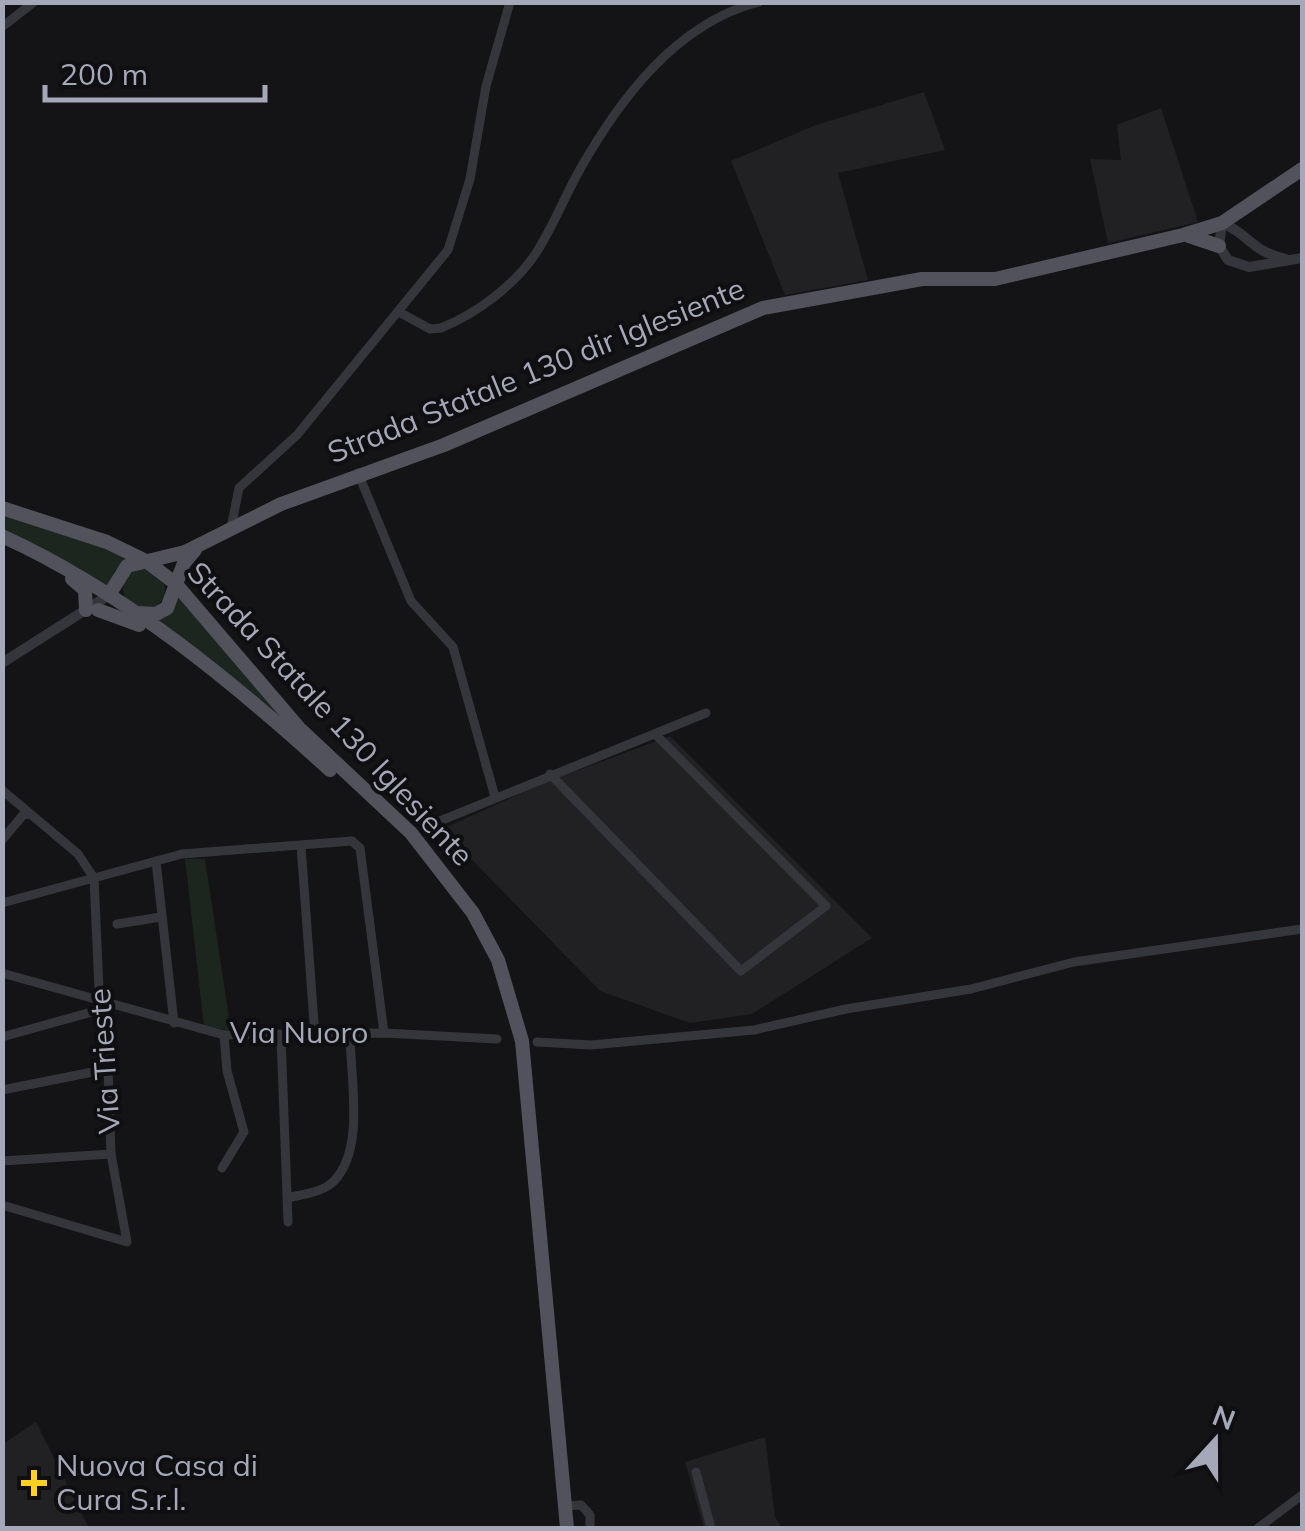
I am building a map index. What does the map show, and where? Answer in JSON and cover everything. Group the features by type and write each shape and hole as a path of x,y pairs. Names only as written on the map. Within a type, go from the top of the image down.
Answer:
{"main road":[{"name":"Strada Statale 130 dir Iglesiente","path":"146,561 199,545 358,473 444,445 763,308 922,280 995,278 1183,235 1222,223 1302,169"},
{"path":"1238,229 1243,210"},
{"path":"1183,235 1218,246"},
{"name":"Strada Statale 130 Iglesiente","path":"2,508 74,529 146,561 175,583 299,728 411,833 473,913 498,960 522,1041 565,1506 563,1528"},
{"name":"Strada Statale 130 Iglesiente","path":"2,536 60,564 134,613 272,718 404,838 481,944 504,998 512,1040 563,1528"},
{"name":"Strada Statale 130 dir Iglesiente","path":"175,583 199,545"},
{"path":"108,596 123,568 146,561"},
{"path":"60,564 61,572 85,590 89,611 130,620 161,641 178,646"},
{"path":"134,613 162,612 171,602 175,583"}],"street":[{"path":"2,27 34,2"},
{"path":"230,528 239,488 297,435 448,250 470,179 486,86 510,2"},
{"path":"400,312 430,329 441,328 506,286 536,255 606,124 627,97 681,41 722,13 759,2"},
{"path":"1286,259 1246,243 1238,229 1222,223 1218,246 1228,260 1249,267 1302,258"},
{"path":"358,473 411,600 453,647 495,797"},
{"path":"2,663 108,596"},
{"path":"89,611 134,613"},
{"path":"425,827 706,713"},
{"path":"550,774 741,971 826,906 655,734"},
{"path":"2,790 78,854 94,878"},
{"path":"2,840 29,814"},
{"path":"2,902 182,854 352,841 360,848 384,1032"},
{"path":"301,846 315,1036"},
{"path":"156,861 174,1023"},
{"name":"Via Trieste","path":"2,1205 127,1242 112,1154 106,1005 99,989 94,878"},
{"path":"117,924 161,917"},
{"path":"536,1042 591,1045 754,1030 846,1008 972,988 1074,962 1302,930"},
{"name":"Via Nuoro","path":"2,973 224,1035 281,1037 384,1032 496,1039"},
{"path":"2,1037 106,1005"},
{"path":"288,1198 322,1190 334,1181 347,1161 352,1135 350,1034"},
{"path":"222,1168 244,1132 227,1070 224,1035"},
{"path":"281,1037 288,1222"},
{"path":"2,1090 108,1069"},
{"path":"2,1161 112,1154"},
{"path":"696,1472 710,1528"},
{"path":"1258,1528 1302,1495"},
{"path":"565,1506 582,1505 590,1514 590,1528"}],"shaded area":[{"path":"924,92 945,150 838,173 868,280 785,295 731,161 816,125"},
{"path":"1161,108 1198,222 1108,243 1090,159 1121,160 1117,125"},
{"path":"2,511 134,558 115,570 109,589 3,532"},
{"path":"144,568 159,574 165,589 159,604 144,610 129,604 123,589 129,574"},
{"path":"179,591 292,726 149,620"},
{"path":"670,736 872,938 752,1014 690,1023 600,991 442,829 544,783"},
{"path":"185,859 205,859 231,1031 204,1026"},
{"name":"Nuova Casa di Cura S.r.l.","path":"36,1422 89,1528 6,1528 3,1523 3,1444"},
{"path":"765,1437 775,1517 782,1528 704,1528 685,1462"}],"place":[{"name":"Nuova Casa di Cura S.r.l.","path":"34,1483"}]}
